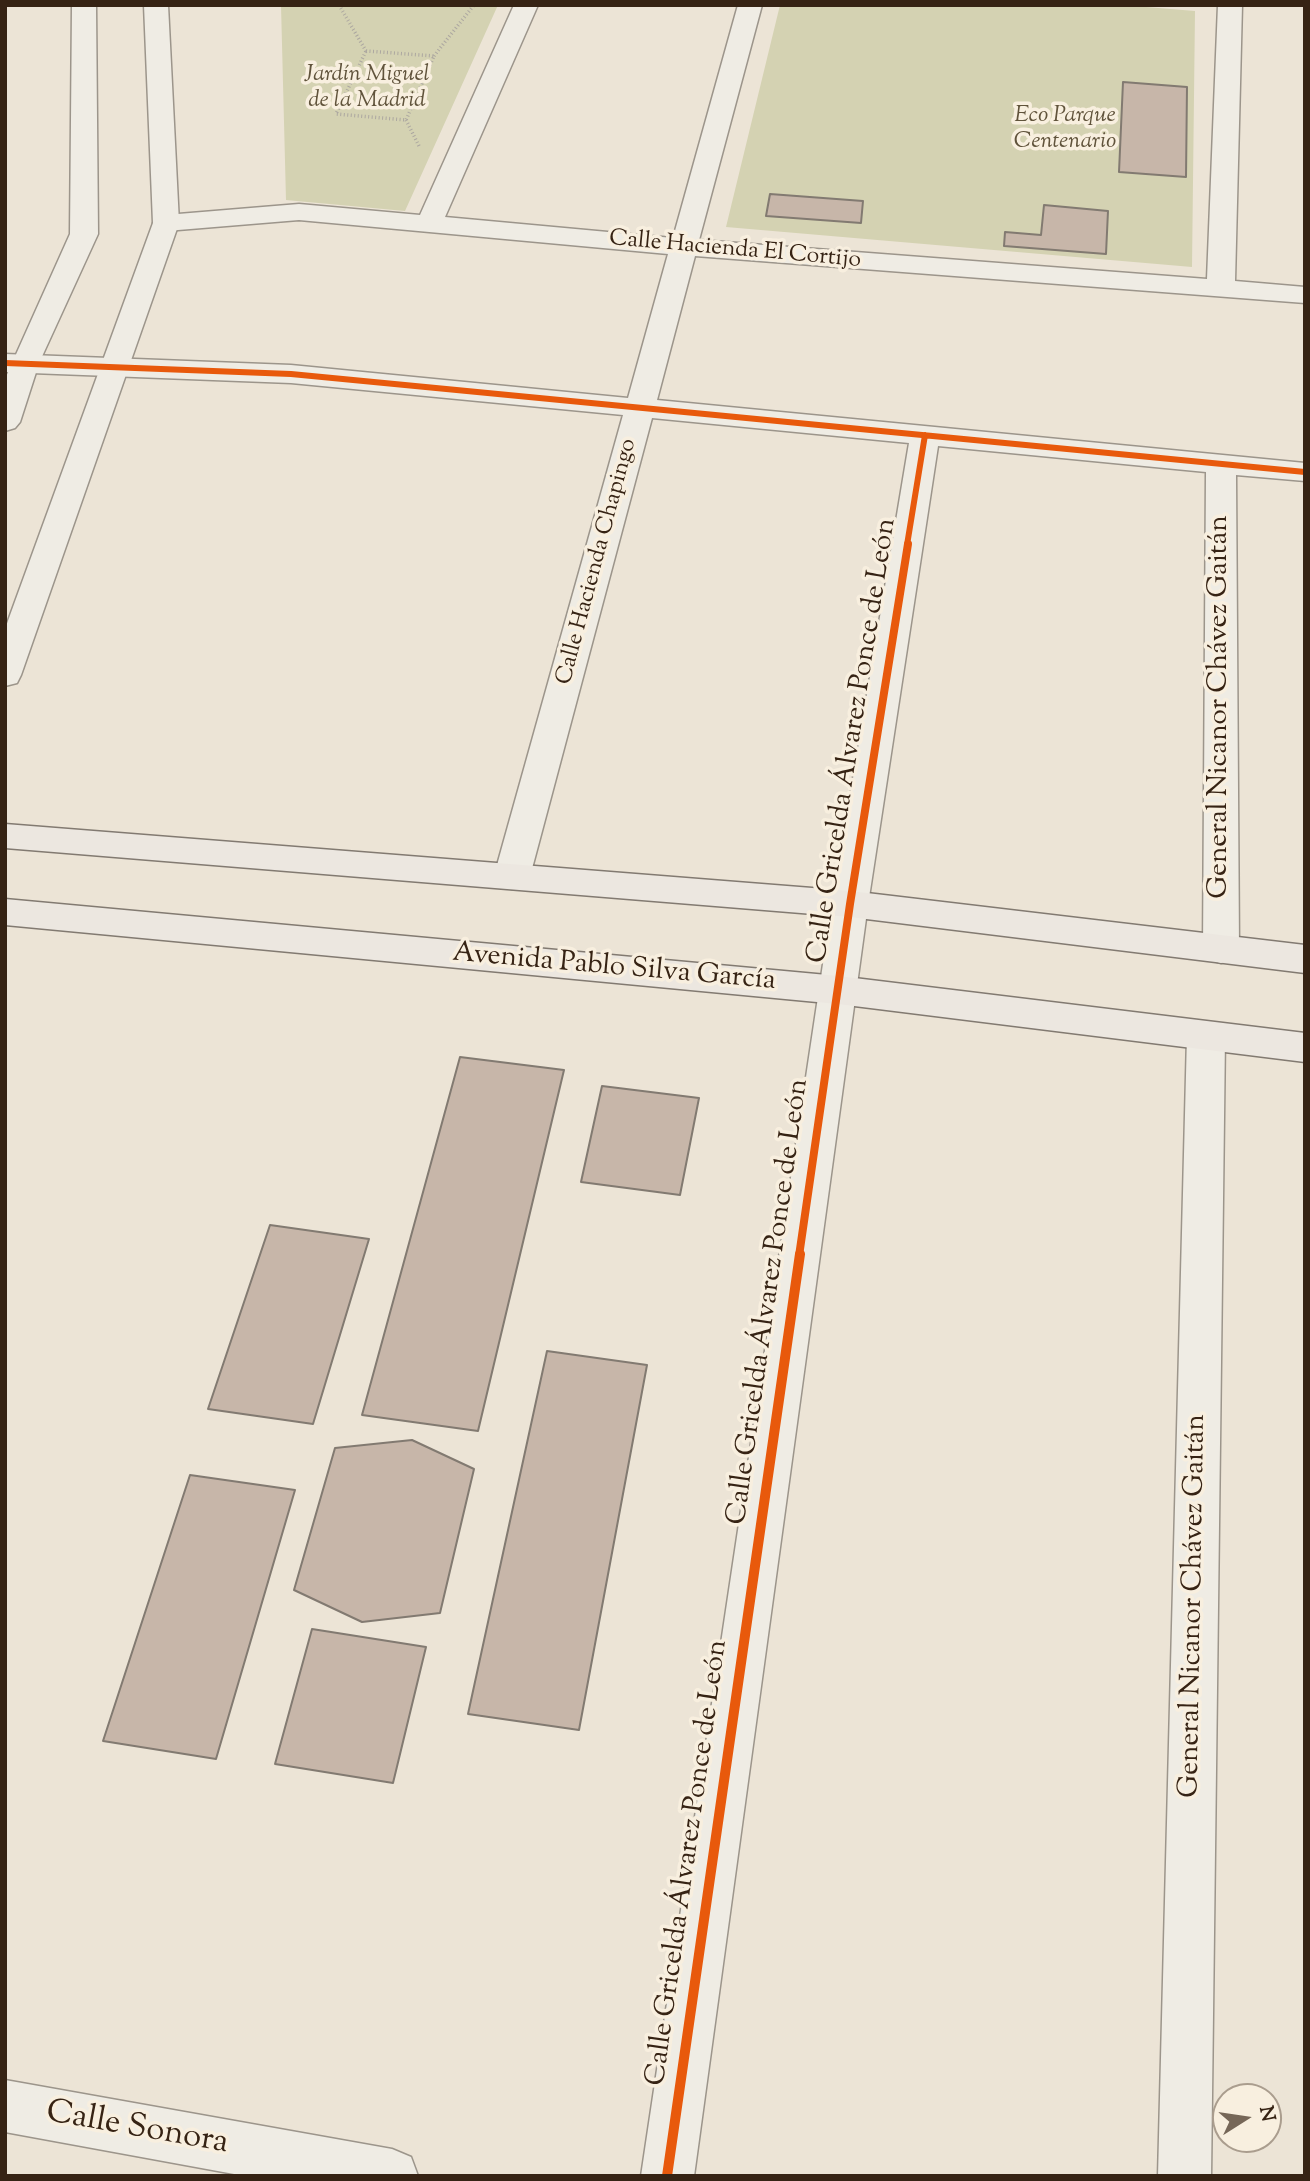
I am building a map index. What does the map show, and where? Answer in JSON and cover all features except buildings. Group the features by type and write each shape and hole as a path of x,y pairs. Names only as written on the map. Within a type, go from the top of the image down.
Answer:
{"main road":[{"path":"5,836 850,904 1305,960"},
{"name":"Avenida Pablo Silva García","path":"5,912 838,990 1305,1048"}],"street":[{"path":"5,422 15,363 84,234 83,5"},
{"path":"5,675 166,223 156,5"},
{"path":"428,226 526,5"},
{"name":"Calle Hacienda Chapingo","path":"512,876 750,5"},
{"path":"1222,289 1230,5"},
{"name":"Calle Hacienda El Cortijo","path":"166,223 299,212 428,226 1305,296"},
{"path":"15,363 291,374 1305,472"},
{"name":"Calle Gricelda Álvarez Ponce de León","path":"667,2176 850,904 925,435"},
{"name":"General Nicanor Chávez Gaitán","path":"1221,464 1221,949"},
{"name":"General Nicanor Chávez Gaitán","path":"1184,2176 1206,1036"},
{"name":"Calle Sonora","path":"5,2106 392,2176"}],"path":[{"path":"339,5 366,51"},
{"path":"366,51 336,114 406,120 434,56 474,5"},
{"path":"366,51 434,56"}],"green space":[{"name":"Jardín Miguel de la Madrid","path":"281,5 498,5 405,211 286,200"},
{"name":"Eco Parque Centenario","path":"780,5 1122,5 1195,11 1192,267 726,227"}],"cycle path":[{"path":"5,363 291,374 1305,472"},
{"path":"667,2176 850,904 925,435"}]}
